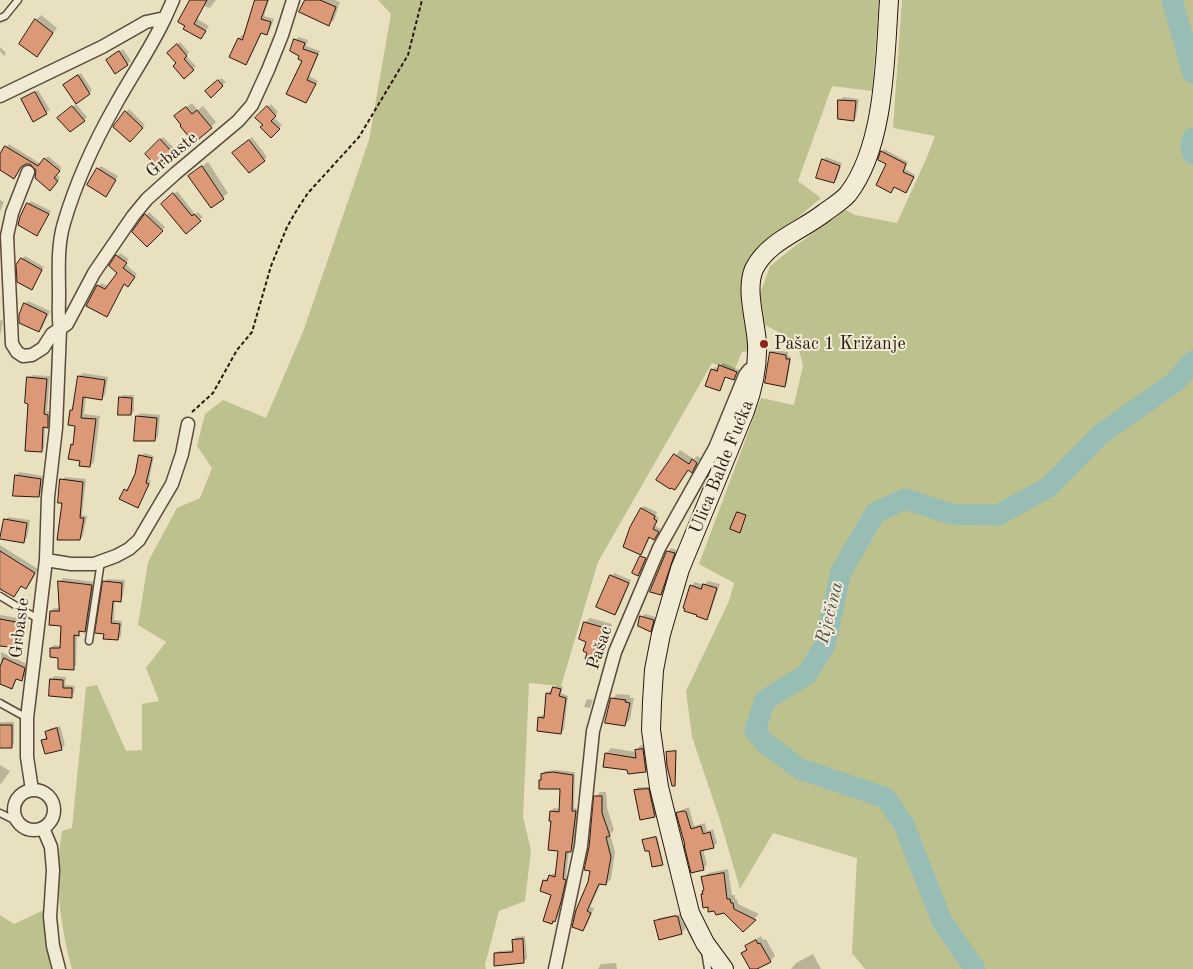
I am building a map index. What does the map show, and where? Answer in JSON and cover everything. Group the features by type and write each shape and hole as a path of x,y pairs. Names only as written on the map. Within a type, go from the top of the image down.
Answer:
{"main road":[{"name":"Ulica Balde Fućka","path":"724,969 705,943 690,913 659,787 651,730 654,670 661,634 680,569 753,388 757,345 751,289 752,276 762,258 771,248 822,215 847,195 861,172 876,135 881,104 889,0"}],"street":[{"name":"Grbaste","path":"32,790 27,757 27,718 46,560 48,496 56,428 60,330 58,318 59,263 63,225 96,141 155,40 173,0"},
{"name":"Grbaste","path":"28,172 12,213 7,236 12,344 17,352 23,356 32,355 43,348 52,334 67,324 94,273 142,205 176,173 233,126 252,105 282,35 293,0"},
{"path":"0,96 102,47 146,22 165,18"},
{"name":"Pašac","path":"555,969 581,846 593,731 615,652 659,548 715,448 745,375 756,366"},
{"path":"46,560 71,564 94,564 116,556 129,549 139,540 172,484 182,454 188,424"},
{"path":"32,790 44,792 53,802 54,814 48,825 36,830 23,827 18,822 14,809 16,802 25,792 32,790"},
{"path":"43,828 51,847 53,870 50,917 53,946 59,969"}],"lane":[{"path":"0,18 5,16 18,0"},
{"path":"89,641 101,561"},
{"path":"0,596 38,619"},
{"path":"0,703 27,718"},
{"path":"0,813 18,822"},
{"path":"705,943 708,969"}],"path":[{"path":"188,424 193,411 213,393 237,350 252,332 271,266 298,208 313,188 358,138 408,55 422,0"}],"green space":[{"path":"378,0 879,0 872,91 832,86 798,181 821,198 752,256 744,280 749,351 742,352 734,371 712,363 598,562 561,686 529,683 523,817 531,850 525,901 499,911 485,965 486,969 72,969 61,918 58,866 62,831 72,828 86,687 97,685 126,751 142,750 142,704 159,701 146,668 166,642 138,625 148,562 177,508 200,498 212,468 197,446 205,414 223,400 266,418 304,329 369,140 391,14"},
{"path":"902,0 1193,0 1193,969 865,969 852,953 857,858 773,833 740,889 720,820 692,737 686,691 729,601 734,583 699,564 761,398 794,405 803,366 797,342 765,325 760,294 770,266 846,210 855,215 897,223 935,136 893,128"},
{"path":"44,910 54,969 0,969 0,915 14,924"}],"building":[{"path":"190,0 207,0 194,24 206,31 201,39 183,29 185,26 178,22"},
{"path":"255,0 268,0 261,19 271,22 267,35 261,33 246,65 229,57 238,38 242,40"},
{"path":"305,0 320,0 336,7 329,26 299,12"},
{"path":"35,19 53,33 37,57 19,44"},
{"path":"294,39 305,43 303,49 318,54 307,80 316,84 306,103 286,94 302,61 298,59 299,56 290,51"},
{"path":"177,44 187,56 184,59 194,70 184,79 173,66 176,63 167,53"},
{"path":"119,51 128,65 115,74 106,60"},
{"path":"78,75 90,94 76,104 63,85"},
{"path":"218,80 223,86 211,98 205,91"},
{"path":"35,92 47,114 33,122 21,99"},
{"path":"838,100 856,101 854,121 838,119"},
{"path":"72,106 85,121 70,132 57,118"},
{"path":"267,106 276,116 271,121 280,129 271,138 260,127 263,125 255,118"},
{"path":"186,107 192,114 197,110 212,128 194,143 174,116"},
{"path":"125,111 143,128 130,142 113,127"},
{"path":"160,139 174,154 159,169 145,154"},
{"path":"249,140 265,161 249,173 232,153"},
{"path":"5,146 38,166 44,158 60,171 54,178 58,181 50,191 35,178 36,170 30,164 21,167 14,179 0,170 0,154"},
{"path":"881,151 906,164 903,172 914,177 906,193 894,187 891,193 876,185 886,164 878,160"},
{"path":"822,159 840,166 834,183 816,178"},
{"path":"202,166 224,199 211,208 188,176"},
{"path":"97,168 116,180 106,197 87,185"},
{"path":"173,193 192,216 194,214 201,221 186,234 161,204"},
{"path":"27,203 49,214 37,236 18,225"},
{"path":"145,214 163,231 147,247 132,232"},
{"path":"116,255 127,263 123,268 135,277 128,287 124,284 107,317 86,306 97,285 105,289 117,273 109,266"},
{"path":"21,258 42,270 32,290 17,282 16,265"},
{"path":"24,303 47,314 39,332 19,323 19,315"},
{"path":"770,352 786,355 786,359 790,359 785,387 765,383"},
{"path":"719,365 737,372 734,380 725,377 720,391 705,386 711,369 717,371"},
{"path":"78,376 105,380 102,400 83,397 81,418 96,419 90,467 79,466 80,461 68,459 71,444 73,445 75,426 68,425"},
{"path":"27,377 47,379 44,414 48,415 48,428 43,427 42,452 25,451 28,404 25,403"},
{"path":"119,397 132,398 131,415 118,415"},
{"path":"136,416 157,418 155,441 134,441"},
{"path":"674,454 689,464 692,459 697,463 692,473 688,470 675,490 656,480"},
{"path":"139,455 152,458 146,483 149,484 138,508 119,499 124,489 127,491 135,474"},
{"path":"15,475 41,479 39,497 13,496"},
{"path":"60,479 83,482 80,518 84,518 80,540 57,540 62,503 58,503"},
{"path":"641,508 655,516 654,519 657,521 653,529 659,532 654,540 649,537 641,555 623,547 630,527"},
{"path":"737,512 746,515 740,533 730,529"},
{"path":"4,519 27,523 24,543 0,539"},
{"path":"0,551 35,573 26,589 21,586 14,597 0,589"},
{"path":"667,551 675,553 661,595 650,592"},
{"path":"640,556 646,558 638,576 632,573"},
{"path":"610,575 629,583 615,615 596,607"},
{"path":"58,581 92,585 85,632 79,631 79,636 74,635 74,670 58,669 58,658 50,657 50,648 60,648 61,626 49,625 50,611 59,611"},
{"path":"103,581 122,583 121,602 113,601 111,623 120,624 118,640 103,639 104,634 95,633"},
{"path":"703,584 717,588 707,620 684,611 685,609 683,608 690,585 701,589"},
{"path":"640,616 654,620 651,632 638,626"},
{"path":"0,619 21,623 19,648 0,646"},
{"path":"584,622 609,629 597,662 585,659 587,653 583,651 586,642 579,639"},
{"path":"4,658 25,668 22,681 16,679 12,689 0,684 0,667"},
{"path":"50,679 63,680 63,688 72,688 72,698 49,696"},
{"path":"553,687 561,689 559,696 566,698 561,734 537,731 538,717 544,718 546,693 550,694"},
{"path":"611,698 626,700 625,702 630,703 625,726 605,723"},
{"path":"0,725 12,725 12,748 0,748"},
{"path":"57,728 62,750 45,754 41,740 47,739 45,732"},
{"path":"643,749 646,772 628,774 627,770 603,767 605,753 636,758 635,750"},
{"path":"676,751 675,786 672,786 666,752"},
{"path":"553,772 573,775 572,811 576,811 571,852 566,852 563,879 566,880 555,922 553,921 552,924 543,921 551,895 540,891 543,880 547,881 549,875 555,877 558,851 548,850 551,821 549,821 550,811 559,812 560,789 539,789 539,780 541,780 541,774"},
{"path":"649,789 655,817 640,820 634,790"},
{"path":"594,796 602,796 602,813 610,836 606,837 611,857 606,885 599,884 587,911 591,913 583,931 572,927 590,871 584,870 589,847"},
{"path":"686,812 691,829 701,826 703,834 710,832 714,848 700,851 704,870 691,873 676,813"},
{"path":"656,837 663,865 652,867 649,851 645,851 642,840"},
{"path":"724,873 727,899 730,899 731,903 733,903 734,909 756,920 743,932 724,913 716,915 714,911 708,912 708,907 703,908 701,894 703,894 702,891 704,890 701,877"},
{"path":"678,917 682,934 659,940 654,921"},
{"path":"523,939 524,963 494,966 494,953 513,952 512,940"},
{"path":"756,940 758,944 760,943 771,962 757,969 750,969 741,953 747,950 745,946"}],"waterway":[{"name":"Rječina","path":"1172,0 1193,73"},
{"name":"Rječina","path":"1193,138 1191,146 1193,154"},
{"name":"Rječina","path":"975,969 942,921 904,825 886,798 800,769 765,743 755,731 765,700 807,674 825,645 841,572 875,513 905,499 951,514 998,515 1049,487 1101,434 1175,382 1193,361"}],"place":[{"name":"Pašac 1 Križanje","path":"764,344"}]}
